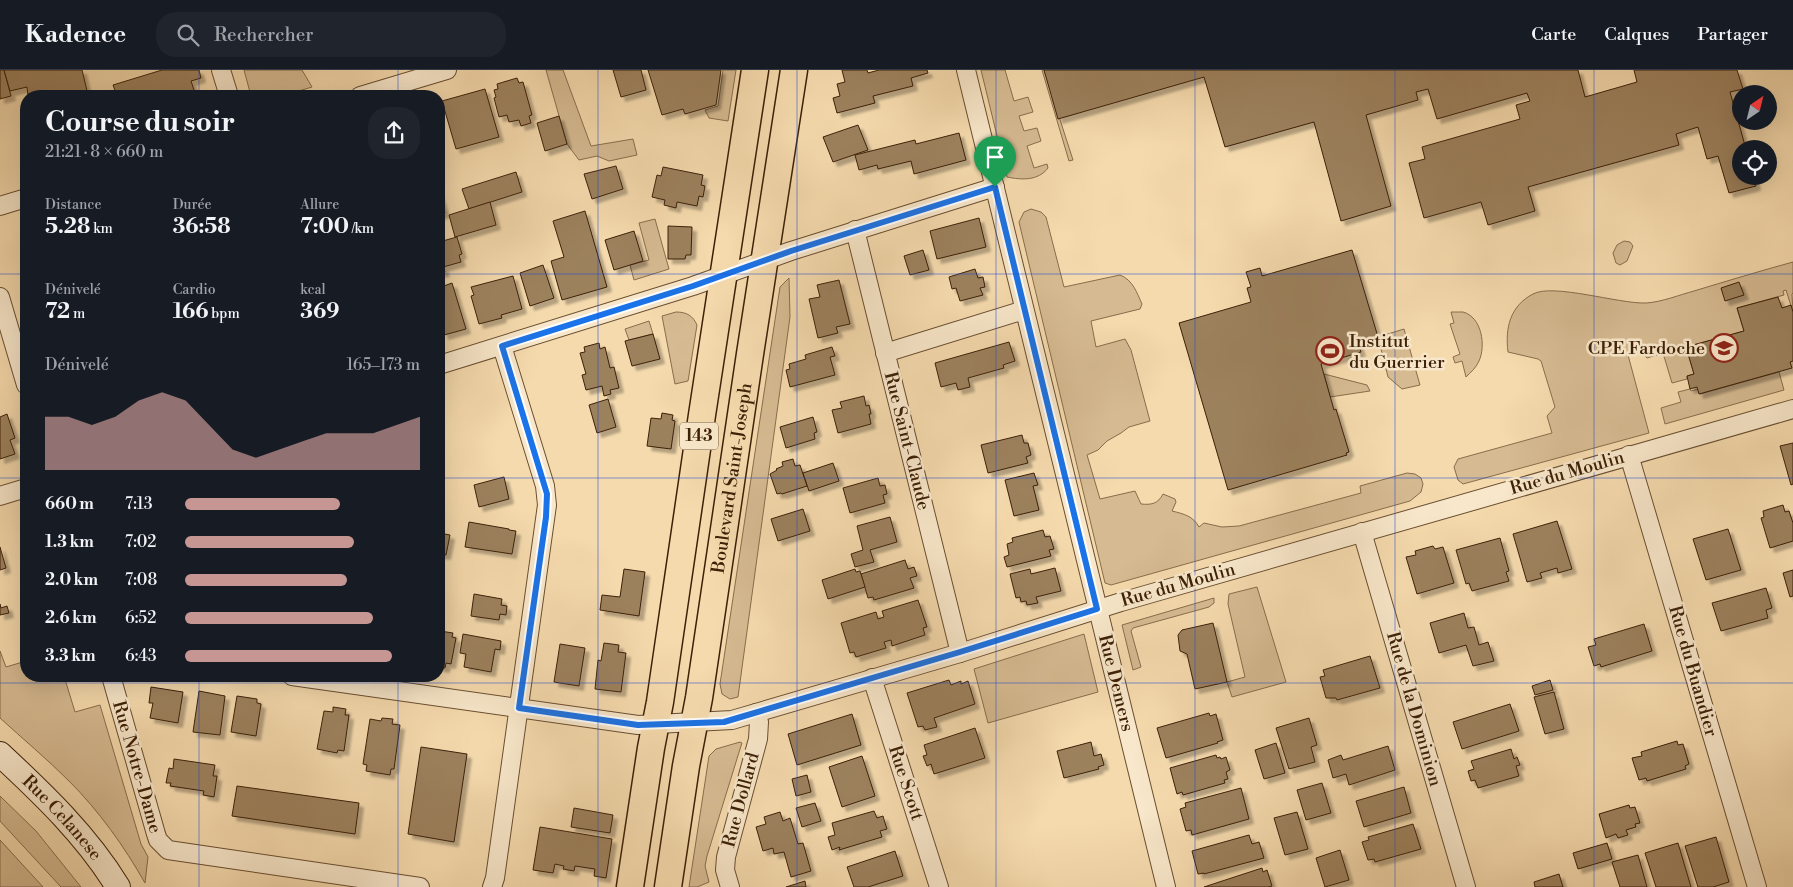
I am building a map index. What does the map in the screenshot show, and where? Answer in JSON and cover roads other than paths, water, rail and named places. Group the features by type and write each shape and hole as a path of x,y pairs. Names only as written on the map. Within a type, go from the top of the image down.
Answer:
{"main road":[{"name":"143","path":"630,887 755,70"},
{"name":"Boulevard Saint-Joseph","path":"668,887 686,766 696,723 794,70"}],"street":[{"path":"221,70 227,90"},
{"path":"380,90 447,70"},
{"name":"Rue Demers","path":"966,70 1166,887"},
{"path":"445,363 620,310 855,230 995,187"},
{"path":"0,206 20,200"},
{"name":"Rue Saint-Claude","path":"855,230 960,652"},
{"path":"0,296 20,364"},
{"path":"885,352 1024,310"},
{"path":"492,887 495,878 546,517 547,494 502,346"},
{"name":"Rue du Moulin","path":"335,682 638,725 724,722 1097,609 1793,409"},
{"name":"Rue du Buandier","path":"1629,455 1757,887"},
{"path":"0,496 20,490"},
{"name":"Rue de la Dominion","path":"1362,532 1466,887"},
{"name":"Rue Scott","path":"872,678 939,887"},
{"name":"Rue Notre-Dame","path":"113,682 158,840 164,848 172,852 420,887"},
{"name":"Rue Dollard","path":"730,887 725,870 726,858 756,746 759,730 756,713"},
{"name":"Rue Celanese","path":"0,754 66,819 88,845 118,887"}],"place":[{"name":"CPE Fardoche","path":"1724,348"},
{"name":"Institut du Guerrier","path":"1330,351"}]}
